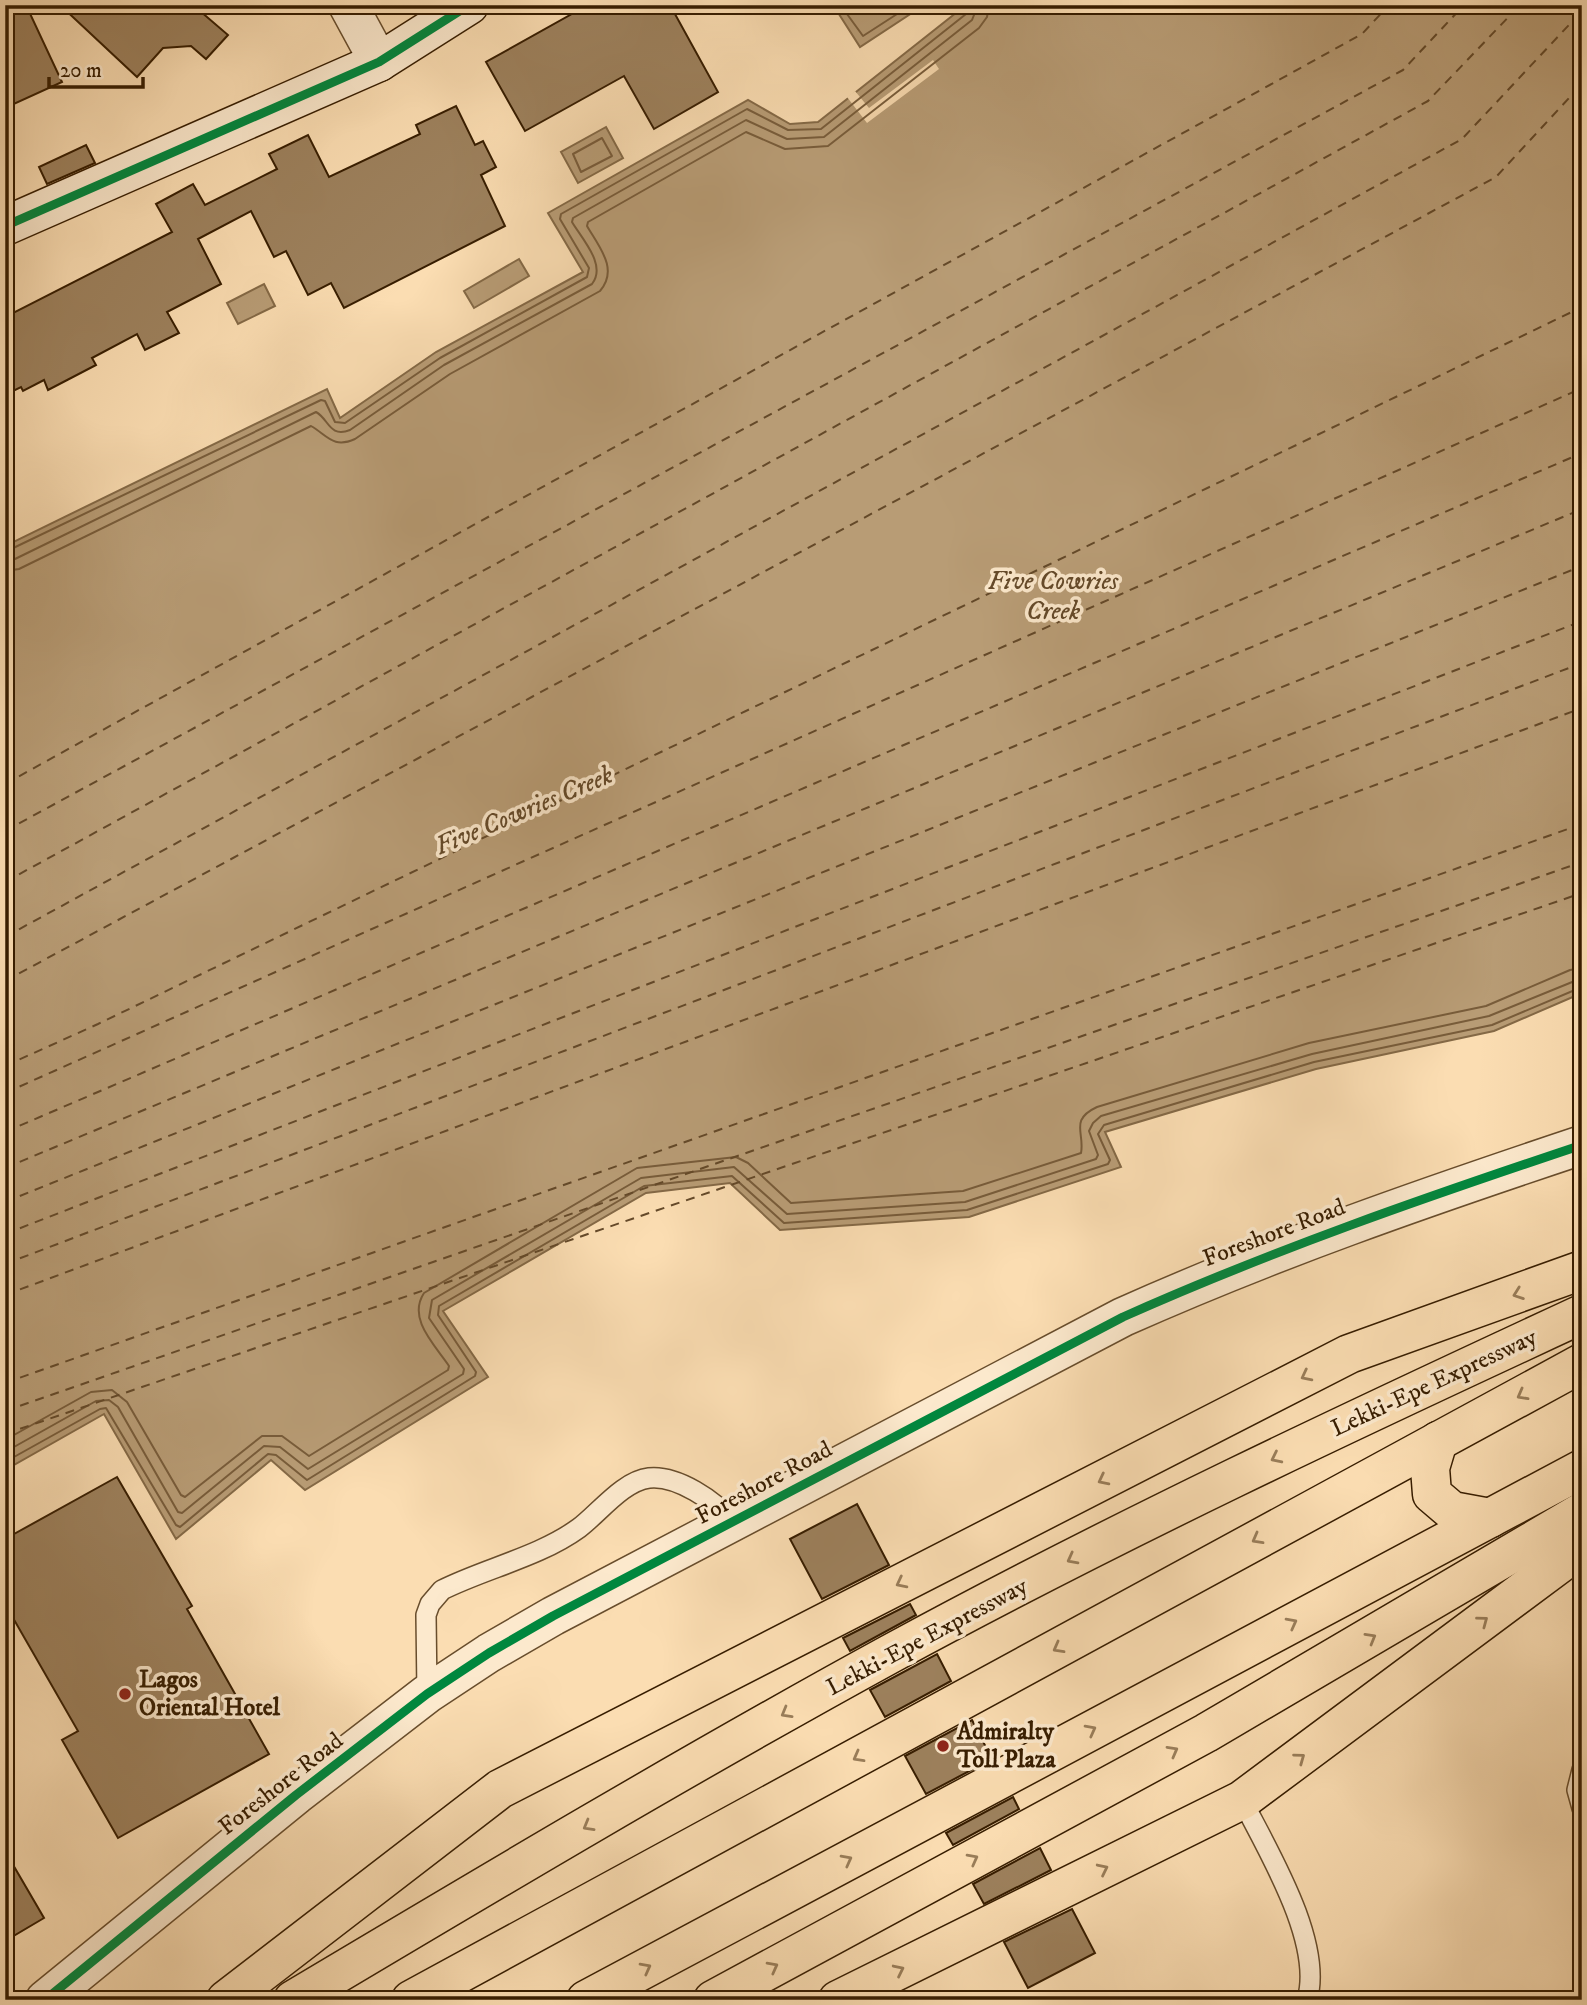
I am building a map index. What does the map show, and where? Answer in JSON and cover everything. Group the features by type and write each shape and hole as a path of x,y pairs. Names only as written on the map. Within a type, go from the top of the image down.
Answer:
{"highway":[{"path":"226,2000 500,1788 1349,1354 1582,1270"},
{"name":"Lekki-Epe Expressway","path":"293,2000 524,1862 890,1654 1112,1538 1582,1314"},
{"path":"411,2000 1582,1363"},
{"path":"1438,1441 1430,1468 1432,1494 1452,1511 1490,1518"},
{"path":"586,2000 1582,1469"},
{"path":"713,2000 1206,1733 1582,1512"},
{"path":"838,2000 1242,1800 1582,1547"}],"street":[{"path":"348,5 379,62"},
{"path":"5,226 379,62 469,5"},
{"name":"Foreshore Road","path":"45,2000 296,1795 427,1694 553,1616 1123,1317 1356,1221 1582,1145"}],"lane":[{"path":"427,1694 426,1615 430,1604 442,1590 560,1540 632,1484 647,1478 661,1479 689,1489 722,1508 732,1521"},
{"path":"1582,1770 1577,1790 1582,1808"},
{"path":"1242,1800 1279,1874 1299,1925 1311,1986 1307,2000"}],"water":[{"path":"845,5 924,5 860,47 837,11"},
{"name":"Five Cowries Creek","path":"966,5 1582,5 1582,993 1494,1031 1316,1069 1105,1132 1121,1167 969,1217 780,1230 730,1183 646,1193 443,1311 488,1377 305,1490 271,1460 176,1539 104,1414 5,1470 5,546 327,389 340,418 436,352 583,272 548,213 748,100 790,124 818,122"},
{"path":"606,127 623,158 578,183 561,152"},
{"path":"519,259 529,276 474,308 464,291"},
{"path":"264,284 275,306 238,324 227,303"}],"pier":[{"path":"933,60 939,69 867,123 847,97 855,91 869,108"}],"building":[{"path":"5,5 26,5 62,82 5,108"},
{"path":"60,5 193,5 228,35 206,59 191,46 163,48 137,77"},
{"path":"588,5 670,5 718,92 654,129 624,76 525,131 486,62"},
{"path":"456,106 475,145 483,141 496,167 481,175 505,226 344,308 331,283 308,295 286,251 274,257 251,211 198,239 221,284 167,312 179,333 145,350 137,334 92,358 96,365 48,390 44,380 23,391 21,387 5,395 5,317 172,232 156,204 193,184 205,205 277,169 269,154 308,135 329,177 420,134 416,125"},
{"path":"86,145 95,163 47,184 39,167"},
{"path":"117,1477 192,1606 187,1609 269,1754 118,1838 62,1740 78,1731 5,1604 5,1539"},
{"path":"857,1504 889,1565 822,1599 790,1539"},
{"path":"910,1604 916,1615 850,1651 843,1638"},
{"path":"937,1654 951,1681 885,1717 870,1690"},
{"path":"972,1720 992,1759 926,1794 905,1756"},
{"path":"1013,1797 1019,1809 953,1845 946,1833"},
{"path":"1040,1848 1051,1870 984,1904 973,1884"},
{"path":"5,1851 44,1918 5,1941"},
{"path":"1072,1909 1095,1953 1028,1988 1004,1942"}],"ferry route":[{"path":"5,784 1362,34 1389,5"},
{"path":"5,831 1403,70 1464,5"},
{"path":"5,882 1428,101 1520,5"},
{"path":"5,937 1462,139 1582,11"},
{"path":"5,981 1496,177 1582,84"},
{"path":"5,1066 98,1024 1582,307"},
{"path":"5,1093 1582,388"},
{"path":"5,1132 1582,453"},
{"path":"5,1168 1582,509"},
{"path":"5,1202 1582,566"},
{"path":"5,1234 1582,621"},
{"path":"5,1264 1582,663"},
{"path":"5,1295 1582,708"},
{"path":"5,1383 1582,824"},
{"path":"5,1411 1582,862"},
{"path":"5,1434 1582,893"}],"cycle path":[{"path":"5,226 379,62 469,5"},
{"path":"45,2000 296,1795 427,1694 489,1653 553,1616 1123,1317 1350,1225 1582,1145"}],"place":[{"name":"Lagos Oriental Hotel","path":"125,1694"},
{"name":"Admiralty Toll Plaza","path":"943,1746"}]}
